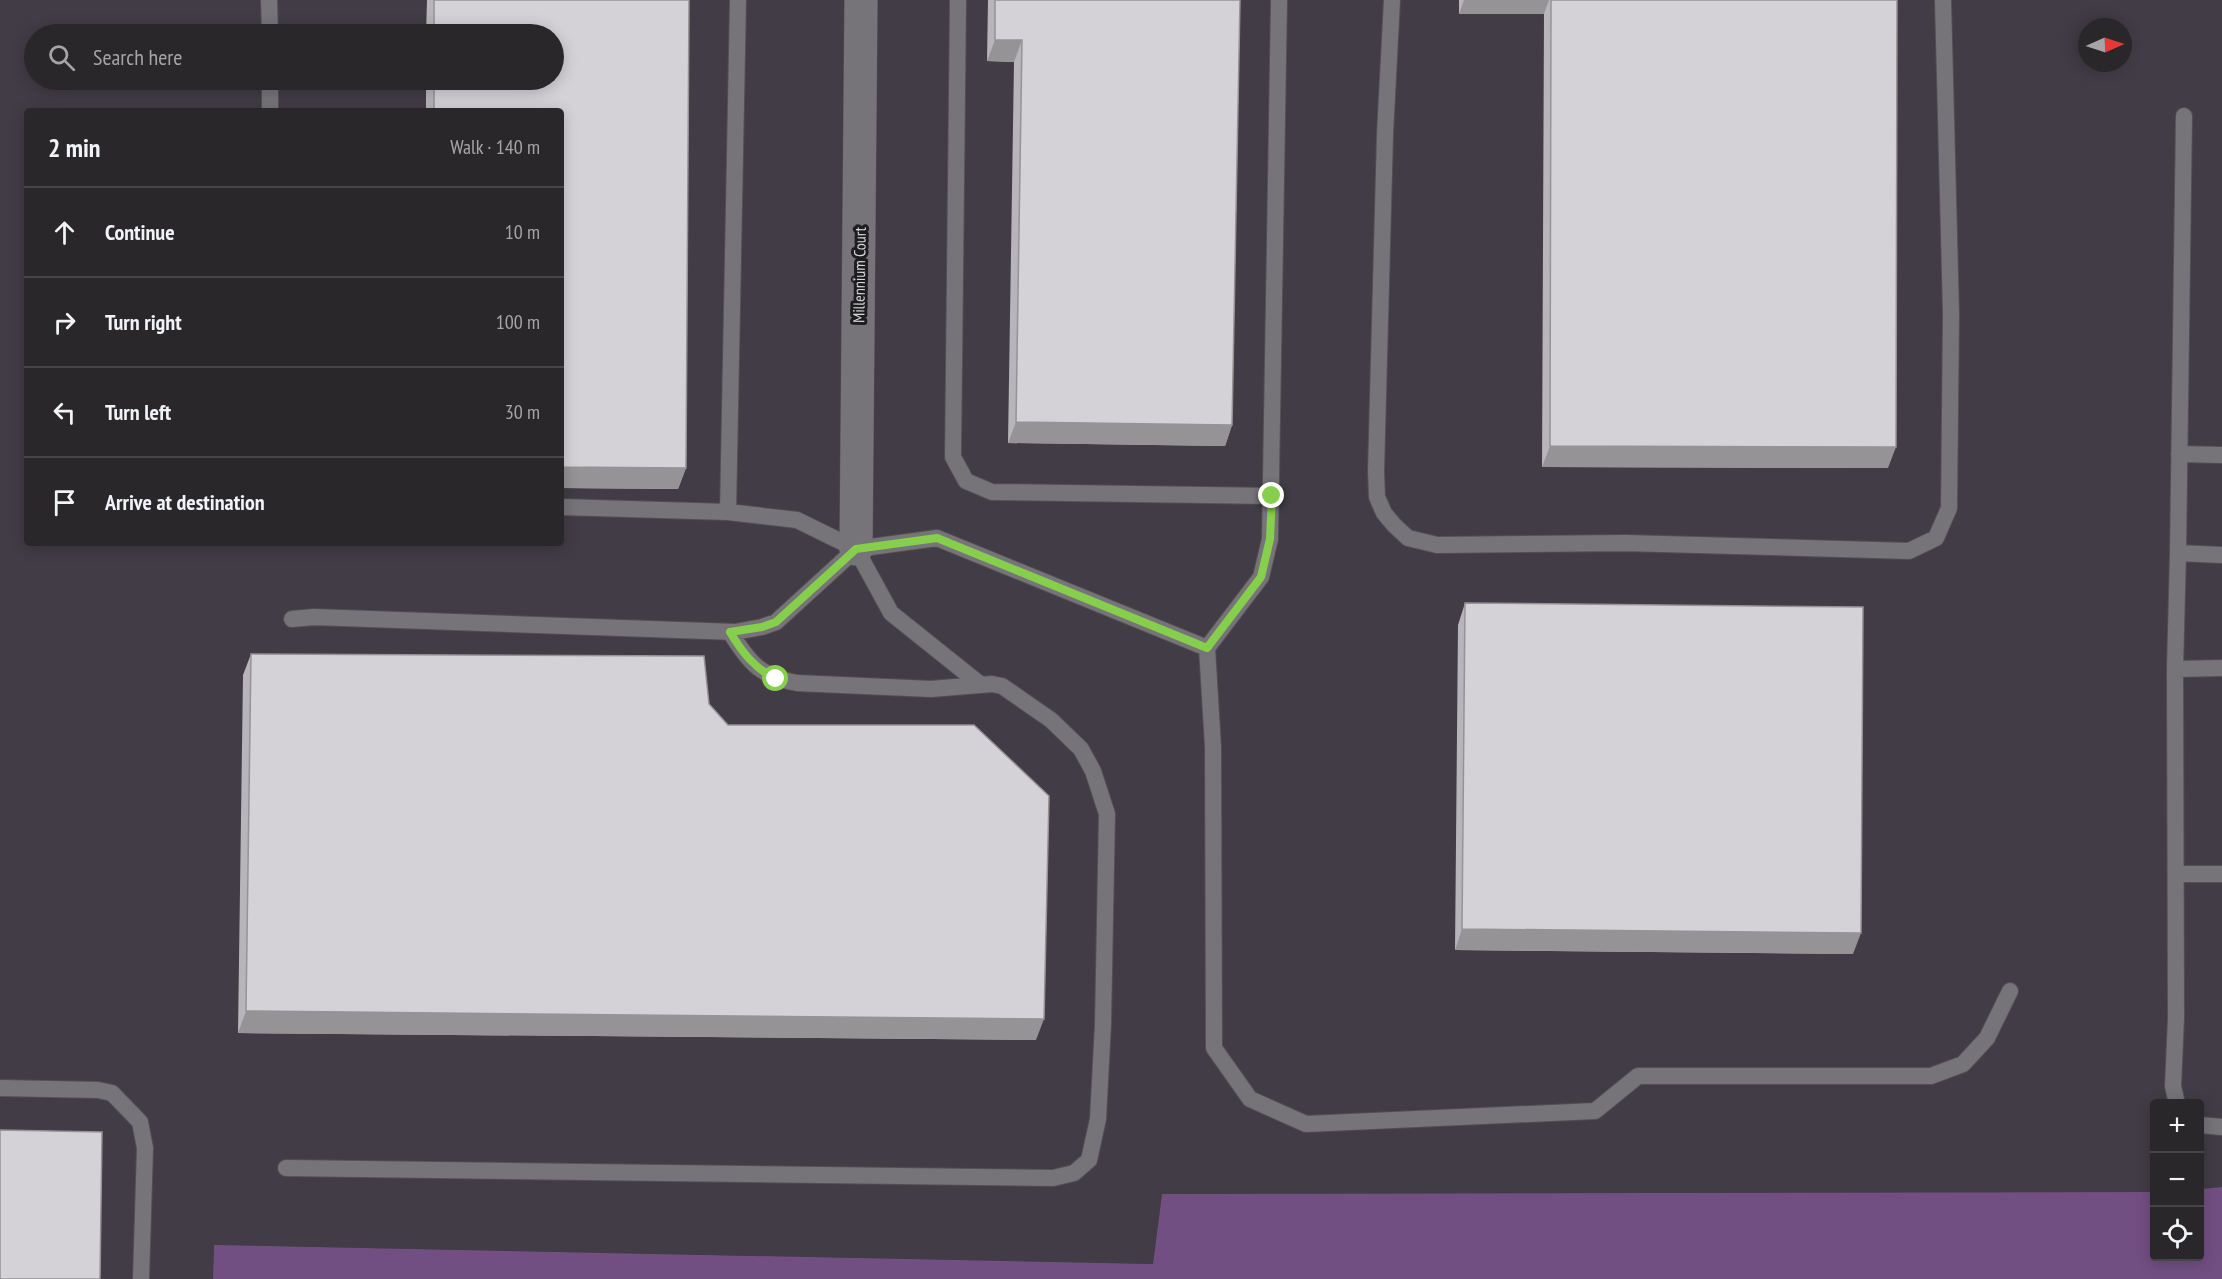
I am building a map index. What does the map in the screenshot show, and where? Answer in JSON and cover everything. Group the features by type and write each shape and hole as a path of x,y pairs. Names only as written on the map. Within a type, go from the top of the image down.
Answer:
{"street":[{"name":"Millennium Court","path":"856,549 861,0"}],"lane":[{"path":"269,0 270,24"},
{"path":"728,512 738,0"},
{"path":"958,0 953,457 966,481 992,492 1272,496"},
{"path":"1279,0 1270,539 1261,577 1207,648 1213,747 1214,1048 1250,1099 1306,1124 1595,1111 1638,1076 1931,1076 1963,1064 1987,1038 2010,991"},
{"path":"1392,0 1385,134 1376,472 1377,496 1384,513 1394,525 1408,538 1437,545 1625,543 1909,551 1936,538 1949,508 1951,314 1943,0"},
{"path":"270,90 270,108"},
{"path":"2176,1099 2173,1086 2176,1018 2175,669 2184,116"},
{"path":"2179,454 2222,454"},
{"path":"564,507 728,512 797,520 856,549 937,538 1207,648"},
{"path":"292,619 315,617 730,632 762,627 776,622 856,549"},
{"path":"856,549 891,613 981,685"},
{"path":"2178,553 2222,555"},
{"path":"286,1168 1053,1178 1074,1173 1089,1160 1098,1119 1103,1024 1107,814 1093,771 1081,749 1051,720 1002,686 992,684 932,688 797,683 776,679 761,671 748,659 730,632"},
{"path":"2175,669 2222,668"},
{"path":"2176,874 2222,874"},
{"path":"0,1088 98,1090 112,1093 140,1122 145,1148 141,1279"},
{"path":"2204,1125 2222,1127"}],"shaded area":[{"path":"0,0 2222,0 2222,1187 2204,1189 2204,1099 2150,1099 2150,1192 1162,1194 1153,1264 214,1245 213,1279 0,1279"},
{"path":"2222,1187 2222,1279 213,1279 214,1245 1153,1264 1162,1194 2150,1192 2150,1261 2204,1261 2204,1189"}],"building":[{"path":"434,0 689,0 686,468 564,467 564,108 434,108 434,90 564,90 564,24 434,24"},
{"path":"995,0 1240,0 1232,425 1016,422 1022,40 995,40"},
{"path":"1551,0 1897,0 1896,447 1550,446"},
{"path":"1465,603 1863,607 1861,933 1462,929"},
{"path":"251,654 704,656 709,704 728,725 974,725 1049,796 1044,1019 246,1011"},
{"path":"0,1130 102,1132 100,1279 0,1279"}],"route":[{"path":"776,679 761,671 748,659 730,632 762,627 776,622 856,549 937,538 1207,648 1261,577 1270,539 1272,496"}]}
